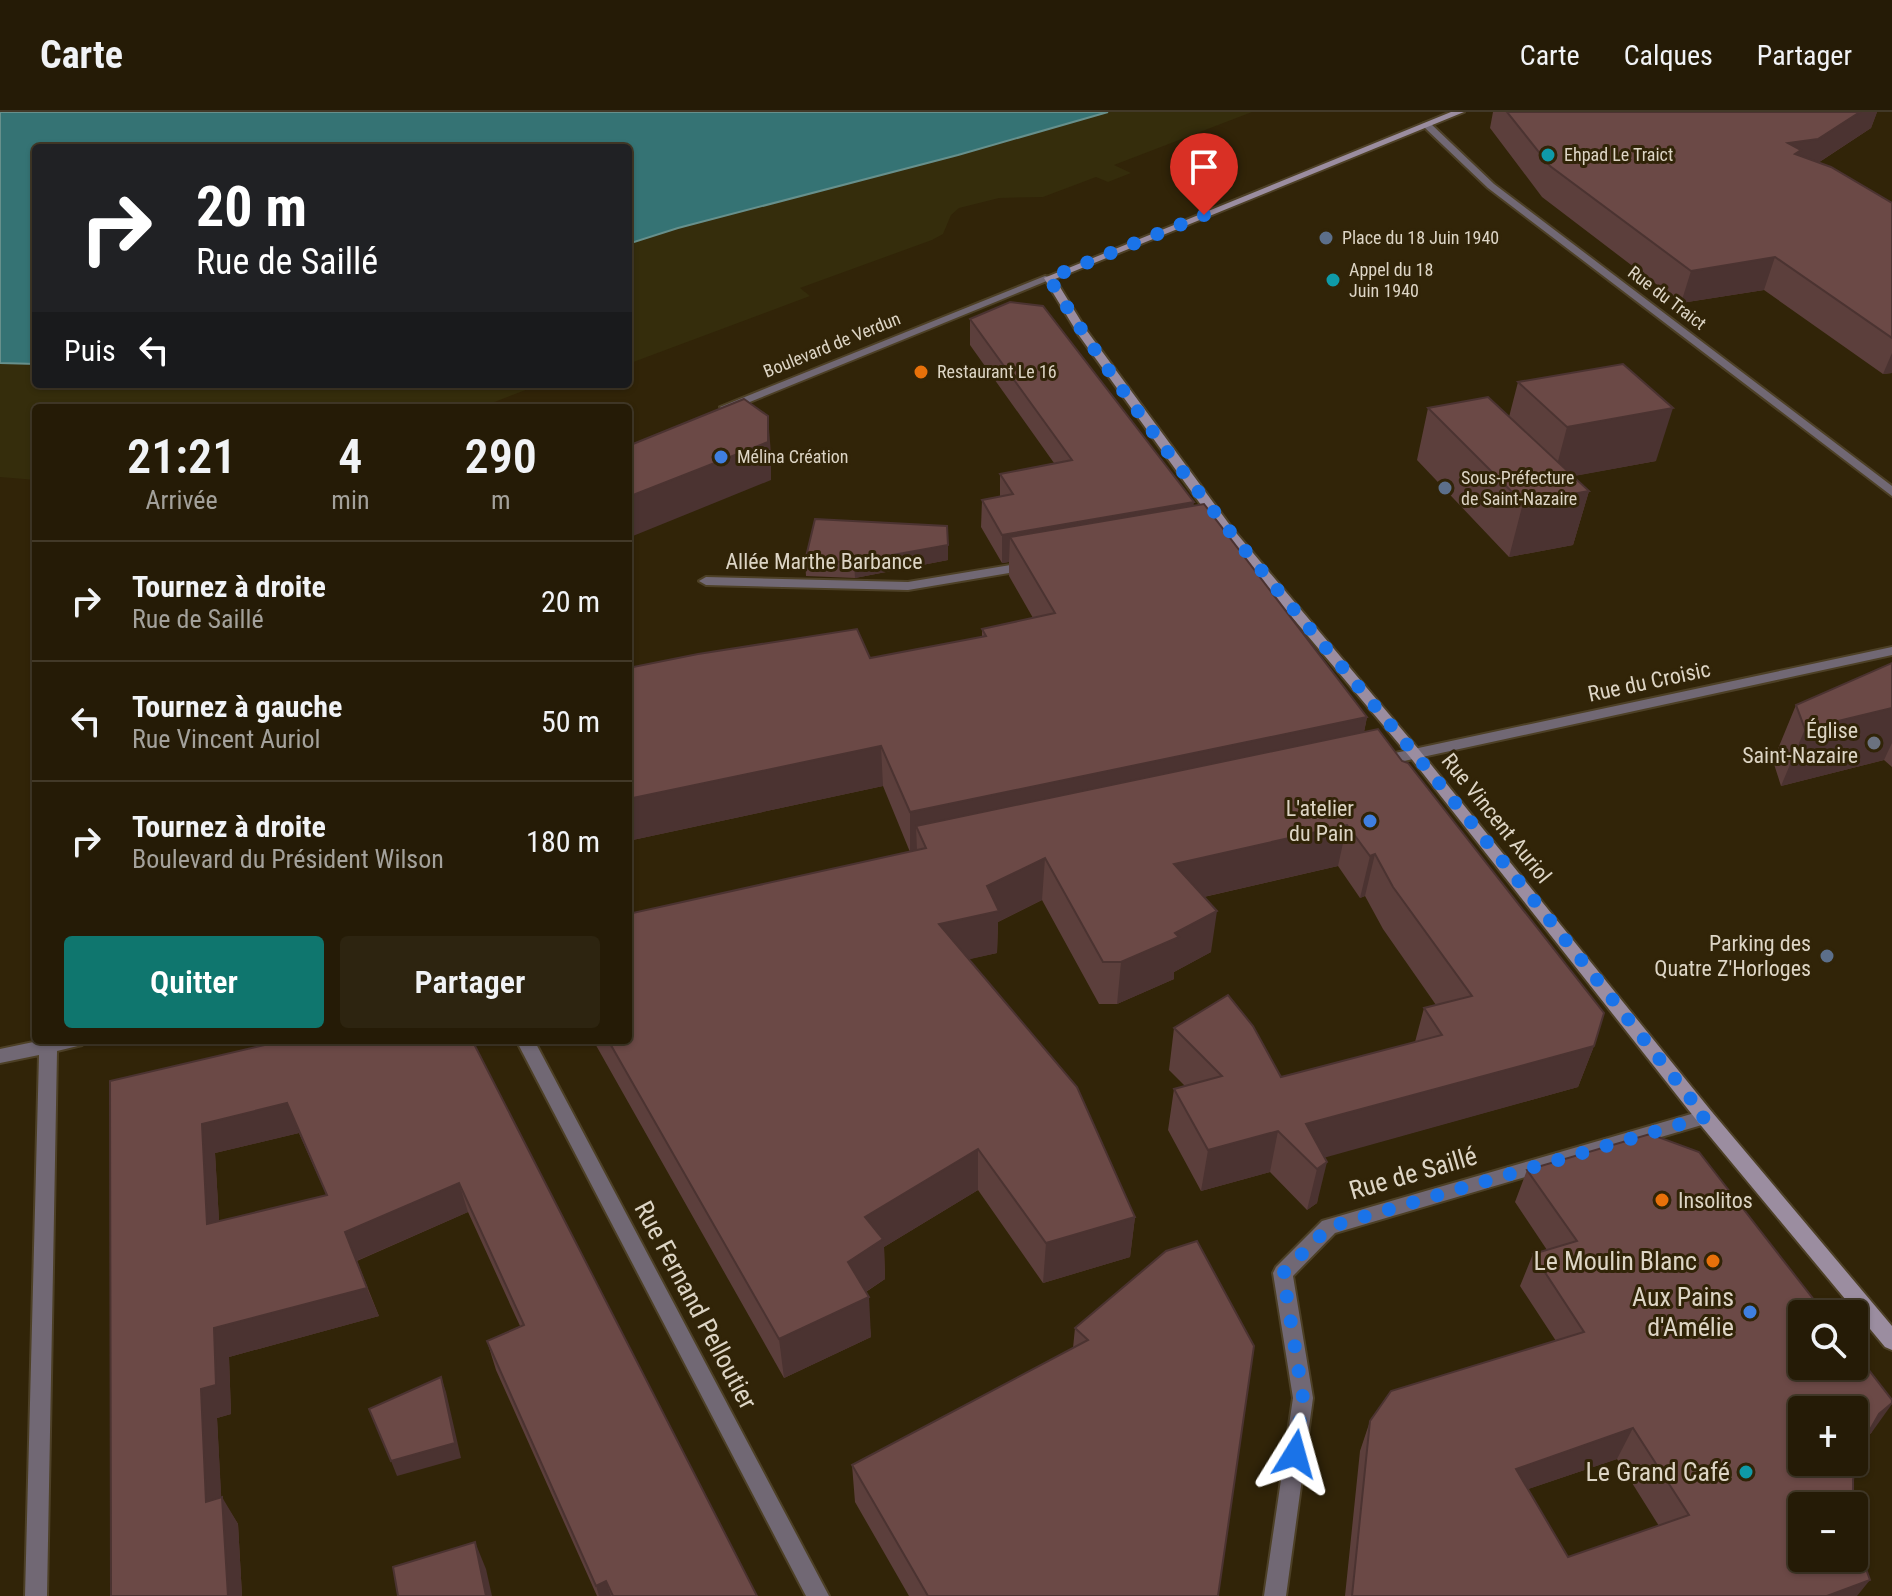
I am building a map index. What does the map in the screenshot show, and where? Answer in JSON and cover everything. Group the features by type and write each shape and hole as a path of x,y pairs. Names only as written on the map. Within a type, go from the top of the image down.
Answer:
{"street":[{"path":"1049,278 1459,112"},
{"name":"Rue du Traict","path":"1427,125 1491,186 1892,492"},
{"name":"Boulevard de Verdun","path":"717,411 1049,278"},
{"name":"Rue Vincent Auriol","path":"1049,278 1082,332 1220,532 1415,754 1705,1117 1892,1341"},
{"name":"Allée Marthe Barbance","path":"706,581 908,586 1046,562"},
{"name":"Rue du Croisic","path":"1359,765 1892,651"},
{"path":"0,1056 57,1044"},
{"name":"Rue Fernand Pelloutier","path":"527,1044 818,1596"},
{"path":"36,1596 48,1046"},
{"name":"Rue de Saillé","path":"1275,1596 1303,1398 1283,1273 1329,1227 1705,1117"}],"sand":[{"path":"434,112 1252,112 1114,165 1131,173 1108,182 1096,177 1043,197 999,198 959,208 951,215 943,234 932,240 800,288 810,296 632,363 632,144 215,144"},
{"path":"32,171 32,388 531,388 489,404 32,404 32,480 0,477 0,175"}],"water":[{"path":"0,112 1108,112 632,243 632,144 32,144 32,364 0,363"}],"building":[{"path":"1507,112 1860,112 1818,139 1788,143 1801,150 1795,154 1831,167 1892,203 1892,338 1775,257 1691,271 1550,166"},
{"path":"1010,302 1043,306 1194,502 1002,535 982,500 1013,494 1000,474 1072,460 970,319"},
{"path":"1623,364 1673,408 1567,427 1518,382"},
{"path":"1488,397 1589,491 1523,503 1428,408"},
{"path":"744,399 768,416 768,442 632,495 632,444"},
{"path":"1204,504 1367,717 910,812 881,746 632,798 632,667 857,629 870,658 986,636 982,629 1055,613 1010,537"},
{"path":"815,519 947,526 948,545 854,562 805,561"},
{"path":"1892,663 1892,708 1805,729 1796,705"},
{"path":"1378,729 1604,1013 1594,1046 1306,1124 1327,1162 1317,1169 1278,1131 1208,1150 1174,1089 1222,1076 1174,1028 1228,995 1253,1026 1281,1077 1442,1035 1424,1008 1472,996 1393,887 1375,854 1370,856 1347,825 1174,864 1217,911 1175,933 1179,937 1121,962 1103,962 1045,858 987,886 999,911 939,924 1077,1087 1135,1217 1046,1243 978,1149 865,1217 883,1239 848,1262 869,1297 779,1339 610,1044 632,1044 632,913 926,848 916,826"},
{"path":"269,1044 474,1044 757,1596 613,1596 606,1581 596,1586 487,1341 524,1325 459,1183 345,1232 367,1288 214,1328 216,1385 201,1389 206,1502 222,1497 228,1596 111,1596 110,1081","holes":["287,1103 327,1195 207,1224 202,1124"]},
{"path":"1650,1134 1699,1152 1814,1300 1788,1300 1788,1380 1868,1380 1868,1369 1892,1400 1868,1433 1868,1396 1788,1396 1788,1476 1854,1476 1853,1492 1788,1492 1788,1572 1867,1572 1870,1580 1827,1596 1352,1596 1370,1421 1391,1391 1584,1332 1533,1254 1577,1241 1527,1170","holes":["1633,1428 1689,1515 1568,1557 1516,1469"]},
{"path":"1197,1241 1254,1346 1218,1596 928,1596 852,1465 1088,1340 1075,1328 1166,1251"},
{"path":"441,1377 455,1443 391,1461 369,1409"},
{"path":"475,1542 486,1596 398,1596 393,1567"}],"place":[{"name":"Ehpad Le Traict","path":"1548,155"},
{"name":"Place du 18 Juin 1940","path":"1326,238"},
{"name":"Appel du 18 Juin 1940","path":"1333,280"},
{"name":"Restaurant Le 16","path":"921,372"},
{"name":"Mélina Création","path":"721,457"},
{"name":"Sous-Préfecture de Saint-Nazaire","path":"1445,488"},
{"name":"Église Saint-Nazaire","path":"1874,743"},
{"name":"L'atelier du Pain","path":"1370,821"},
{"name":"Parking des Quatre Z'Horloges","path":"1827,956"},
{"name":"Insolitos","path":"1662,1200"},
{"name":"Le Moulin Blanc","path":"1713,1261"},
{"name":"Aux Pains d'Amélie","path":"1750,1312"},
{"name":"Le Grand Café","path":"1746,1472"}],"route":[{"path":"1204,215 1049,278 1082,332 1227,531 1415,754 1705,1117 1329,1227 1283,1273 1303,1398 1295,1454"}]}
